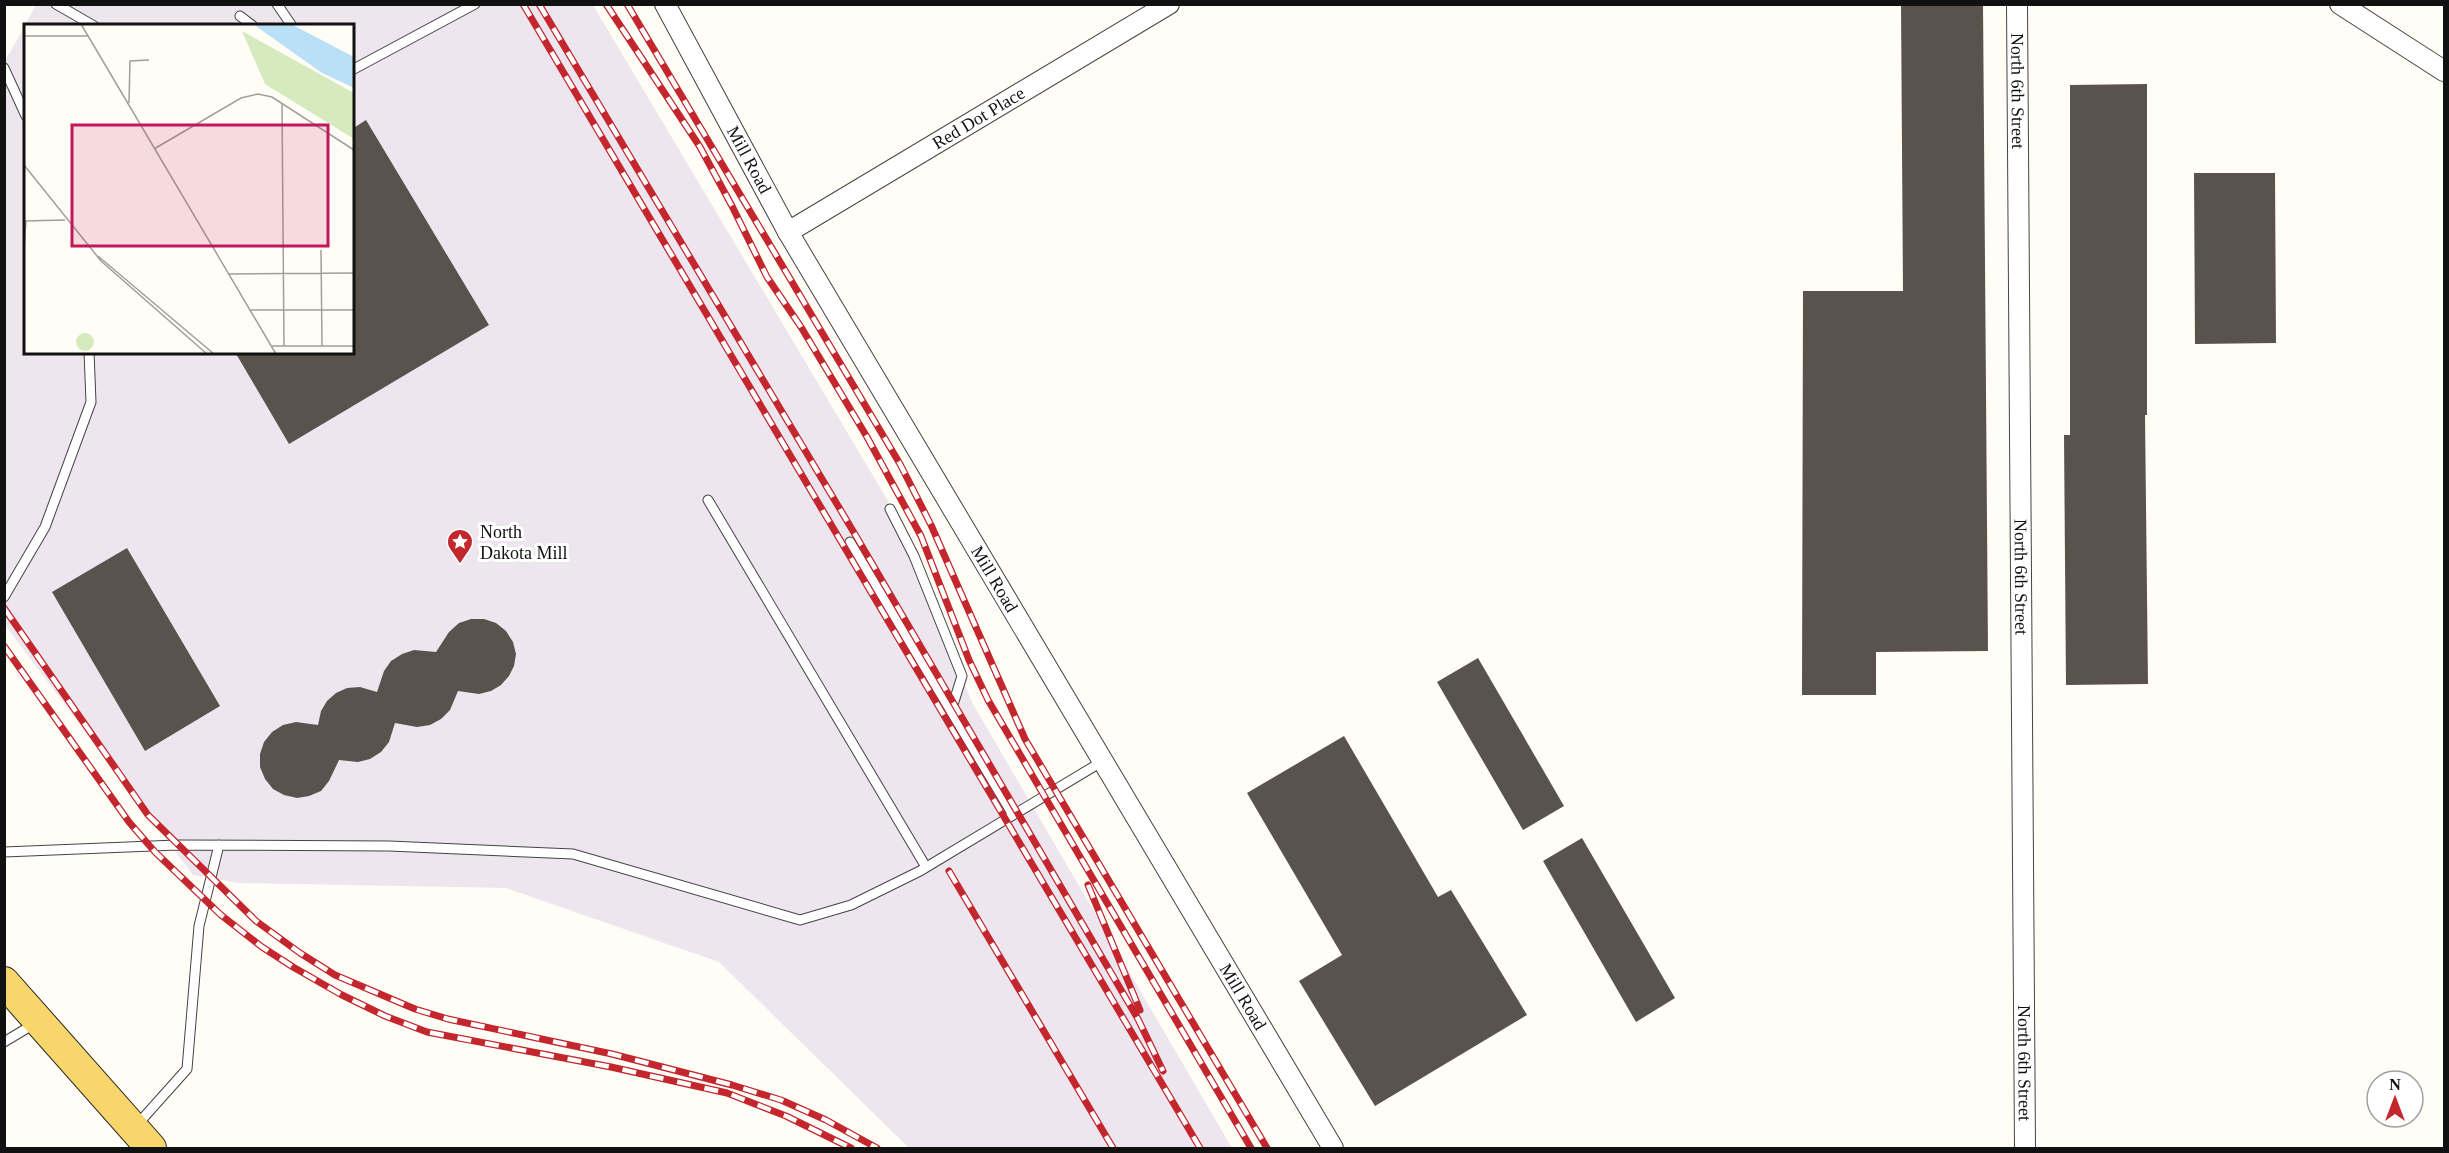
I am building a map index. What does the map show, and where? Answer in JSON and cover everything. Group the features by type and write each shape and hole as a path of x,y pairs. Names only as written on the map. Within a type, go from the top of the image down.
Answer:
{"main road":[{"path":"4,982 142,1139"}],"street":[{"name":"Mill Road","path":"665,4 788,232 1333,1149"},
{"name":"Red Dot Place","path":"788,232 1169,4"},
{"name":"North 6th Street","path":"2017,4 2025,1149"},
{"path":"2340,4 2445,71"}],"lane":[{"path":"56,4 91,24"},
{"path":"277,4 291,24"},
{"path":"354,69 475,4"},
{"path":"240,16 250,24"},
{"path":"4,68 24,112"},
{"path":"4,597 45,527 91,402 89,354"},
{"path":"708,500 926,867"},
{"path":"890,510 914,556 962,676 951,711"},
{"path":"850,542 1013,815"},
{"path":"4,852 149,845 219,845 389,846 573,854 800,920 851,905 926,867 1103,761"},
{"path":"142,1139 187,1070 199,926 219,845"},
{"path":"4,1042 39,1021"}],"shaded area":[{"name":"North Dakota Mill","path":"39,4 593,5 891,506 973,704 1232,1148 909,1148 719,962 506,888 239,883 193,875 5,625 4,63 24,27 24,354 354,354 354,24 26,24"}],"building":[{"path":"1901,4 1983,4 1988,651 1876,652 1876,695 1802,695 1803,291 1903,291"},
{"path":"2147,84 2147,415 2145,415 2148,684 2066,685 2064,435 2070,435 2070,85"},
{"path":"366,120 489,325 289,444 236,354 354,354 354,128"},
{"path":"2194,173 2275,173 2276,343 2195,344"},
{"path":"127,548 220,706 145,751 52,592"},
{"path":"471,619 484,619 496,623 506,631 513,642 516,654 514,666 501,685 479,694 458,691 450,710 430,725 417,727 395,723 389,742 381,752 370,759 358,762 339,760 329,781 321,791 297,798 273,789 265,779 260,767 260,754 264,742 272,732 283,725 296,722 318,725 321,711 327,701 336,693 347,688 360,687 377,692 384,671 391,661 414,650 436,652 449,632 459,623"},
{"path":"1478,658 1564,806 1523,830 1437,682"},
{"path":"1344,736 1438,897 1451,890 1527,1015 1375,1106 1299,981 1342,955 1247,793"},
{"path":"1582,838 1675,998 1636,1022 1543,861"}],"railway":[{"path":"523,4 1200,1148"},
{"path":"539,4 856,536 1138,1019 1163,1071"},
{"path":"606,4 700,147 767,277 801,327 867,437 921,536 969,660 988,700 1251,1148"},
{"path":"627,4 900,464 931,525 1025,739 1267,1148"},
{"path":"4,608 148,815 256,921 335,975 415,1009 448,1019 612,1054 781,1100 826,1120 877,1148"},
{"path":"4,646 129,822 155,852 221,915 262,947 293,967 385,1016 427,1032 611,1067 727,1093 786,1116 851,1148"},
{"path":"949,871 1113,1148"},
{"path":"1088,885 1140,1010"}],"place":[{"name":"North Dakota Mill","path":"460,565"}]}
